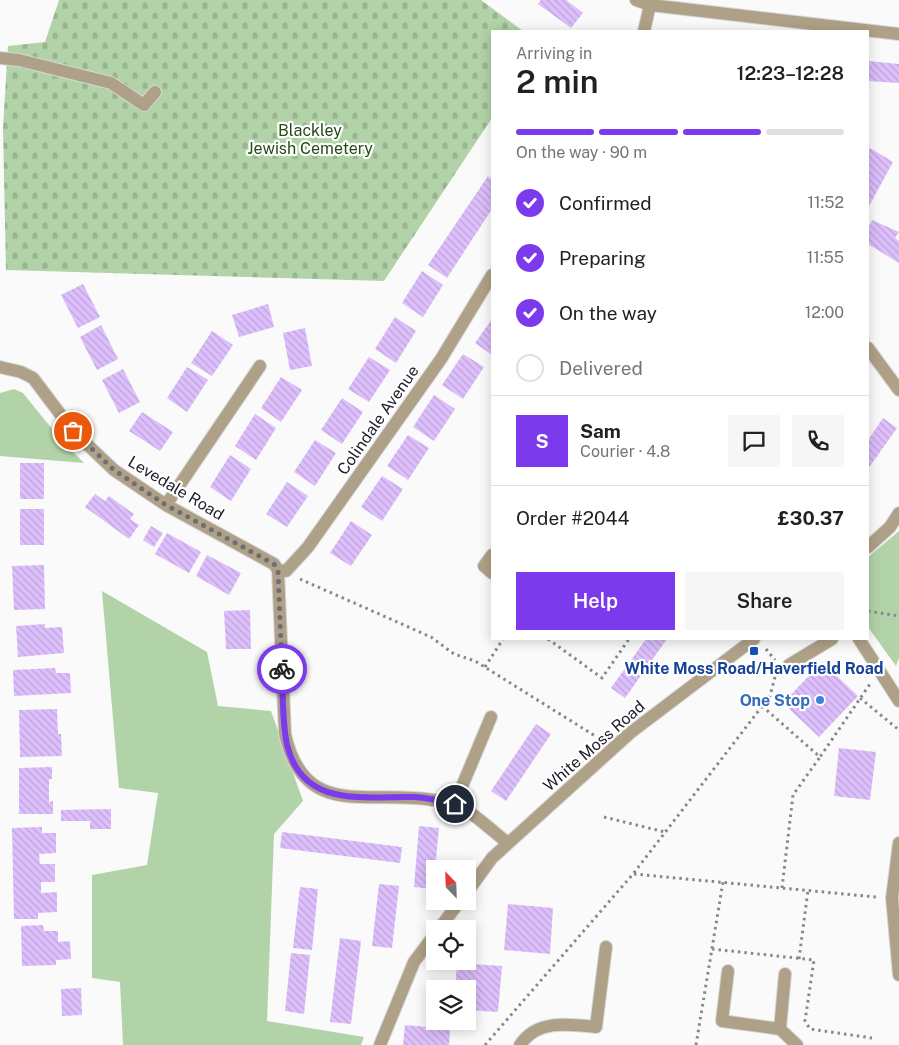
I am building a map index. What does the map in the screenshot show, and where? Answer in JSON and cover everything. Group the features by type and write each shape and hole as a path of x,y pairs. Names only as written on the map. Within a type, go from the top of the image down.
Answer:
{"street":[{"path":"636,0 650,6 863,30"},
{"path":"644,30 650,6"},
{"path":"869,31 899,34"},
{"path":"0,58 19,60 111,83 144,105 155,92"},
{"name":"Colindale Avenue","path":"291,566 314,538 441,359 491,277"},
{"path":"869,349 899,390"},
{"path":"166,505 260,366"},
{"name":"Levedale Road","path":"0,367 21,372 33,378 73,431 114,470 166,505 267,558 278,570"},
{"path":"869,546 890,527 899,512"},
{"path":"491,556 484,566 491,571"},
{"path":"291,566 286,571 278,570 285,734 292,760 298,770 320,790 340,797 416,797 455,804 508,843"},
{"path":"789,665 830,640"},
{"path":"860,640 899,701"},
{"name":"White Moss Road","path":"476,880 492,858 630,733 758,642"},
{"path":"455,804 491,717"},
{"path":"899,843 892,898 899,975"},
{"path":"380,1045 414,962 426,946"},
{"path":"520,1045 525,1038 541,1028 559,1024 596,1026 606,947"},
{"path":"728,971 722,1022 780,1029 797,1045"},
{"path":"780,1029 785,974"}],"path":[{"path":"291,566 301,581 430,637 454,654 475,661 613,748"},
{"path":"869,611 899,616"},
{"path":"485,667 502,640"},
{"path":"549,640 602,678 628,640"},
{"path":"485,1045 633,874 770,696 776,678 775,660 758,642"},
{"path":"782,888 794,795 879,670"},
{"path":"860,698 899,730"},
{"path":"762,706 820,757"},
{"path":"604,817 665,832"},
{"path":"633,874 892,898"},
{"path":"696,1045 722,882"},
{"path":"799,958 808,890"}],"green space":[{"name":"Blackley Jewish Cemetery","path":"59,0 481,0 522,30 491,30 491,120 384,281 6,270 3,128 8,46 45,42"},
{"path":"14,389 23,393 57,435 84,463 0,456 0,393"},
{"path":"899,531 899,658 896,666 869,628 869,556"},
{"path":"102,591 207,652 218,706 271,711 303,801 274,834 267,1021 364,1037 361,1045 123,1045 120,982 92,978 92,875 147,865 158,793 119,788"}],"building":[{"path":"541,0 566,0 583,13 571,28 538,4"},
{"path":"869,61 899,64 899,83 869,81"},
{"path":"870,148 893,162 869,206"},
{"path":"488,176 491,179 491,211 447,278 428,265"},
{"path":"872,220 899,232 895,238 899,241 899,263 869,245 869,227"},
{"path":"422,271 443,285 423,317 402,303"},
{"path":"83,284 100,317 78,328 61,295"},
{"path":"268,304 274,327 239,337 232,315"},
{"path":"395,317 416,331 396,363 375,349"},
{"path":"491,320 491,354 475,343"},
{"path":"101,325 118,359 97,370 80,337"},
{"path":"305,328 312,366 290,370 283,333"},
{"path":"212,331 233,345 212,376 191,363"},
{"path":"463,354 484,367 463,399 442,385"},
{"path":"369,357 390,370 369,402 348,389"},
{"path":"187,367 208,380 187,412 167,398"},
{"path":"123,369 140,402 119,413 102,380"},
{"path":"281,377 302,390 281,422 261,408"},
{"path":"434,395 455,409 434,441 413,427"},
{"path":"342,398 363,412 342,444 321,430"},
{"path":"142,412 173,432 160,451 129,431"},
{"path":"255,414 276,428 256,460 235,446"},
{"path":"883,418 897,428 869,468 869,439"},
{"path":"408,435 429,448 408,480 387,466"},
{"path":"315,440 336,453 315,486 294,472"},
{"path":"230,455 251,469 231,501 210,487"},
{"path":"20,463 44,463 44,499 20,499"},
{"path":"382,476 403,489 382,521 361,507"},
{"path":"287,482 308,496 287,527 266,514"},
{"path":"95,494 105,501 109,496 134,514 130,519 139,525 129,539 85,507"},
{"path":"20,509 44,509 44,545 20,545"},
{"path":"351,521 372,535 351,566 330,553"},
{"path":"151,526 163,533 154,547 143,540"},
{"path":"167,533 201,552 189,573 155,554"},
{"path":"207,555 241,573 229,595 196,576"},
{"path":"44,565 45,609 14,610 12,566"},
{"path":"250,610 251,649 226,649 224,611"},
{"path":"45,624 45,628 62,627 64,653 18,657 16,626"},
{"path":"645,640 666,640 625,698 611,688"},
{"name":"One Stop","path":"822,662 858,696 819,737 783,703"},
{"path":"55,668 56,673 70,673 71,693 14,696 13,670"},
{"path":"57,709 58,734 61,734 62,756 20,757 19,710"},
{"path":"536,724 551,734 506,801 491,791"},
{"path":"839,748 876,752 870,800 834,796"},
{"path":"52,767 52,779 49,779 49,802 53,801 53,814 19,814 19,768"},
{"path":"111,809 111,829 90,829 90,821 61,821 61,810"},
{"path":"419,826 439,828 436,860 426,860 426,888 414,887"},
{"path":"42,827 42,833 56,833 56,853 39,854 40,864 55,864 55,882 41,882 41,893 57,892 57,912 38,913 38,919 14,919 12,828"},
{"path":"282,832 402,847 400,863 280,848"},
{"path":"379,884 399,886 392,948 372,946"},
{"path":"300,887 318,889 312,950 293,948"},
{"path":"508,904 553,908 550,954 504,950"},
{"path":"43,925 44,931 58,931 58,942 70,941 71,959 56,960 56,965 22,966 21,926"},
{"path":"340,938 361,941 351,1024 330,1022"},
{"path":"291,953 310,955 304,1014 285,1011"},
{"path":"476,964 502,966 498,1012 476,1011 476,980 456,980 456,970 476,970"},
{"path":"81,988 82,1015 62,1016 61,989"},
{"path":"405,1025 426,1027 426,1030 450,1030 449,1045 403,1045"}],"way so far":[{"path":"73,431 114,470 166,505 267,558 274,564 278,570 282,669"}],"place":[{"name":"White Moss Road/Haverfield Road","path":"754,651"},
{"name":"One Stop","path":"820,700"}],"route":[{"path":"282,669 285,734 292,760 306,779 320,790 340,797 416,797 455,804"}]}
